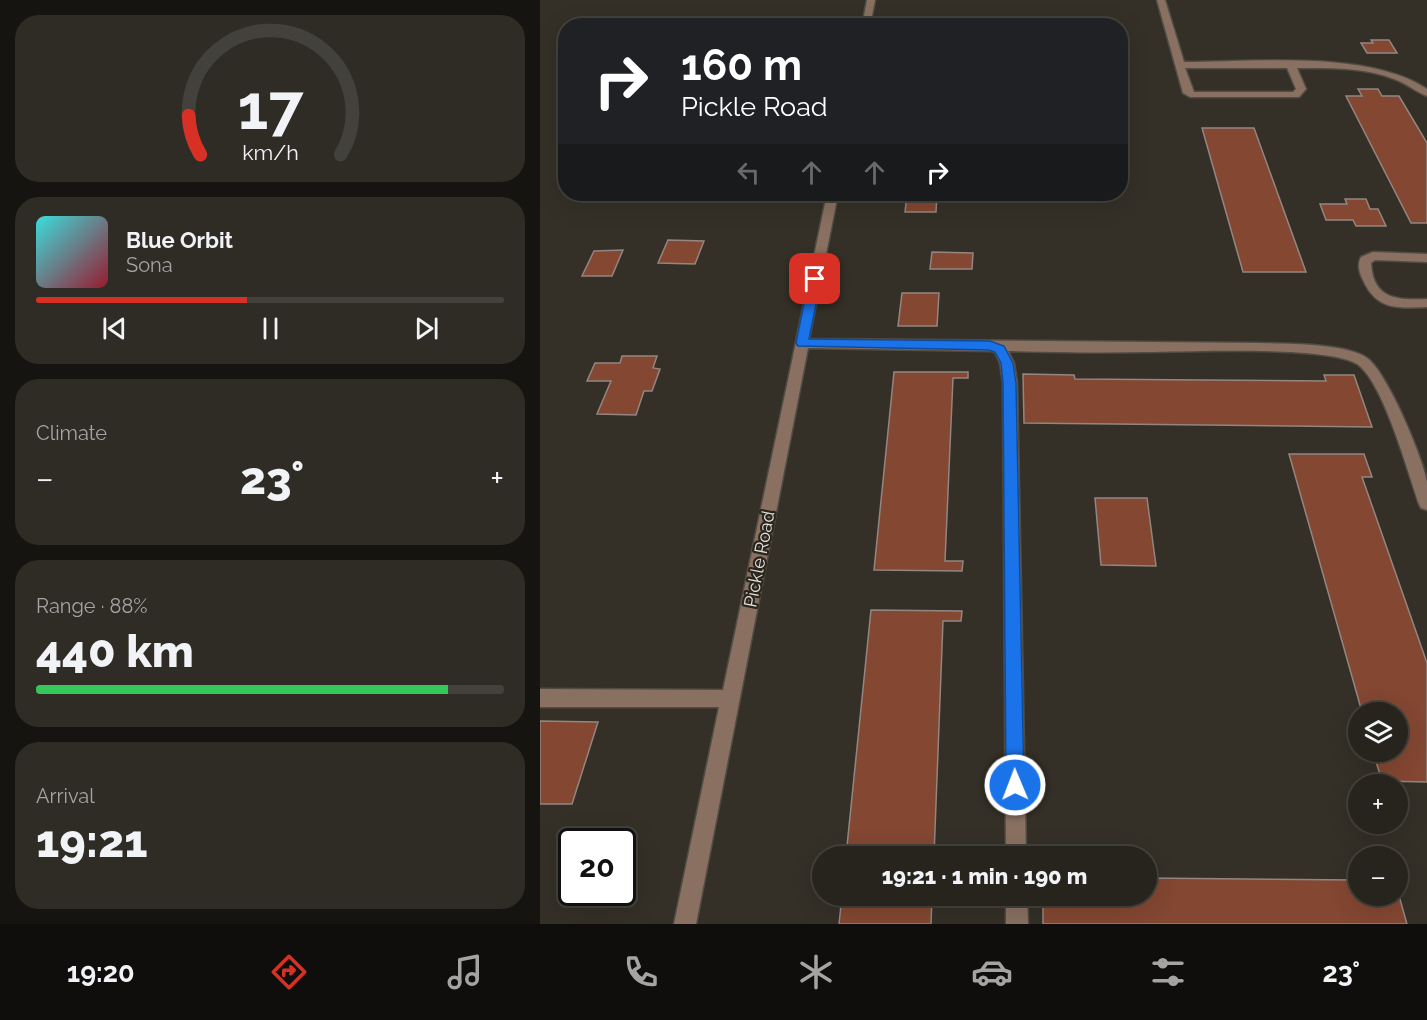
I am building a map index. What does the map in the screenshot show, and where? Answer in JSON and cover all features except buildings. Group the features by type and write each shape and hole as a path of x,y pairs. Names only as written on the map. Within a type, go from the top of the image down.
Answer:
{"street":[{"path":"868,18 871,0"},
{"path":"1161,0 1188,93 1193,95 1296,95 1301,89 1291,65"},
{"path":"1180,65 1356,66 1399,78 1416,85 1427,93"},
{"name":"Pickle Road","path":"685,924 831,201"},
{"path":"1427,258 1373,256 1365,260 1364,266 1375,294 1383,301 1427,303"},
{"path":"802,343 1340,352 1355,356 1367,365 1384,390 1427,504"},
{"path":"990,345 1000,349 1007,363 1010,383 1016,846"},
{"path":"540,698 730,699"},
{"path":"1017,906 1017,924"}],"route":[{"path":"815,279 802,343 990,345 1000,349 1007,363 1010,383 1015,785"}]}
